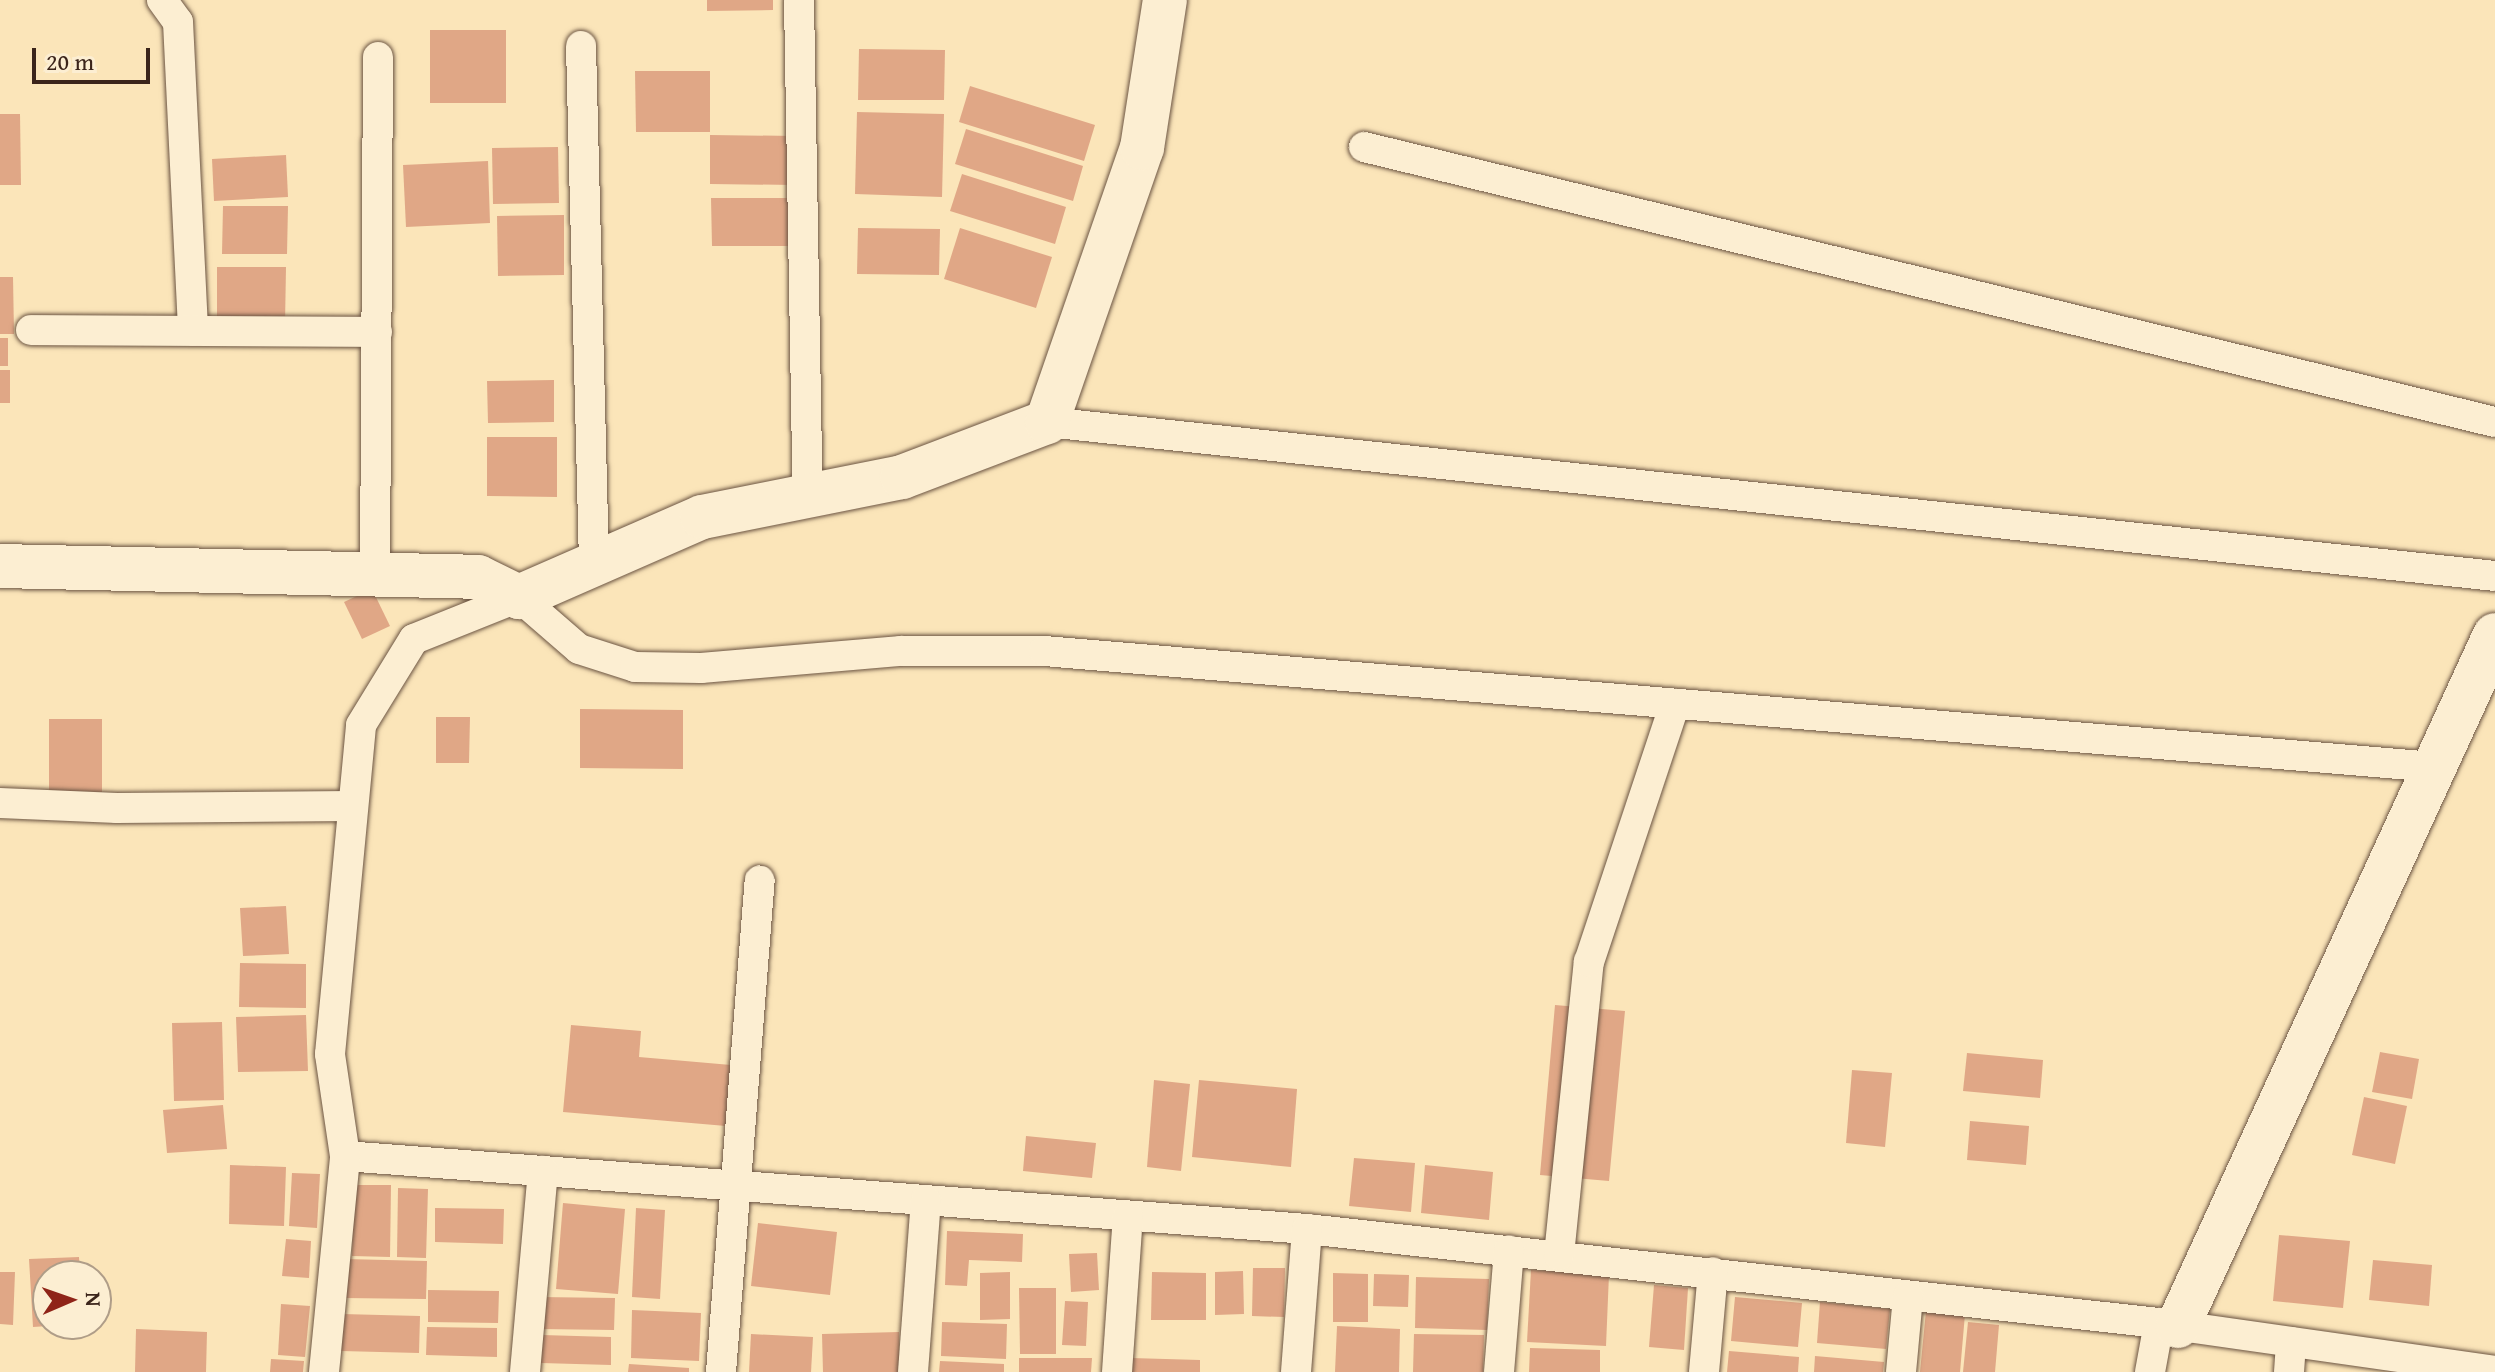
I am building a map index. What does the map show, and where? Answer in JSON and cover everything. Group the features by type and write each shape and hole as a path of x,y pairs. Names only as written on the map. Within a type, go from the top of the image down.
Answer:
{"street":[{"path":"162,0 178,22 193,331"},
{"path":"799,0 808,496"},
{"path":"1047,422 1142,148 1165,0"},
{"path":"581,46 594,563"},
{"path":"375,576 378,57"},
{"path":"1364,147 2495,422"},
{"path":"31,330 377,332"},
{"path":"324,1372 345,1156 330,1054 361,725 414,639 702,517 902,477 1047,422 2495,576"},
{"path":"0,566 478,577 519,597 579,649 635,667 701,668 901,651 1044,651 2435,767"},
{"path":"2150,1372 2169,1324 2495,635"},
{"path":"1559,1255 1589,962 1675,704"},
{"path":"0,803 117,808 351,806"},
{"path":"721,1372 760,881"},
{"path":"345,1156 1307,1229 2169,1324 2494,1372"},
{"path":"525,1372 543,1171"},
{"path":"913,1372 926,1200"},
{"path":"1117,1372 1128,1216"},
{"path":"1296,1372 1307,1229"},
{"path":"1499,1372 1509,1250"},
{"path":"1704,1372 1713,1272"},
{"path":"1901,1372 1908,1296"},
{"path":"2289,1372 2291,1342"}],"building":[{"path":"707,0 773,0 773,10 707,11"},
{"path":"430,30 506,30 506,103 430,103"},
{"path":"859,49 945,50 944,100 858,100"},
{"path":"635,71 710,71 710,132 636,132"},
{"path":"970,86 1095,125 1084,161 959,122"},
{"path":"857,112 944,114 942,197 855,194"},
{"path":"0,114 20,114 21,185 0,185"},
{"path":"966,129 1083,166 1073,201 955,164"},
{"path":"710,135 795,136 794,185 710,184"},
{"path":"558,147 559,203 493,204 492,148"},
{"path":"286,155 288,197 214,201 212,159"},
{"path":"488,161 490,223 406,227 403,165"},
{"path":"962,174 1066,207 1055,244 950,211"},
{"path":"711,198 797,198 797,246 712,246"},
{"path":"223,206 288,206 287,254 222,254"},
{"path":"564,215 564,275 498,276 497,216"},
{"path":"858,228 940,229 939,275 857,274"},
{"path":"960,228 1052,257 1036,308 944,279"},
{"path":"217,267 286,267 285,324 217,323"},
{"path":"0,277 13,277 14,334 0,334"},
{"path":"0,338 8,338 8,366 0,366"},
{"path":"0,370 10,370 10,403 0,403"},
{"path":"554,380 554,422 488,423 487,381"},
{"path":"487,437 557,437 557,497 487,496"},
{"path":"372,589 390,626 362,639 344,602"},
{"path":"580,709 683,710 683,769 580,768"},
{"path":"436,717 470,717 469,763 436,763"},
{"path":"49,719 102,719 102,792 49,791"},
{"path":"286,906 289,954 243,956 240,908"},
{"path":"240,963 306,964 306,1008 239,1007"},
{"path":"1555,1005 1625,1011 1609,1181 1540,1175"},
{"path":"306,1015 308,1071 238,1072 236,1017"},
{"path":"222,1022 224,1100 174,1101 172,1023"},
{"path":"571,1025 641,1031 639,1057 731,1065 726,1126 563,1112"},
{"path":"2380,1052 2419,1059 2412,1099 2372,1092"},
{"path":"1967,1053 2043,1060 2040,1098 1963,1091"},
{"path":"1852,1070 1892,1073 1885,1147 1846,1143"},
{"path":"1154,1080 1190,1084 1181,1171 1147,1167"},
{"path":"1199,1080 1297,1089 1291,1167 1192,1157"},
{"path":"2364,1097 2407,1106 2395,1164 2352,1155"},
{"path":"223,1105 227,1149 167,1153 163,1110"},
{"path":"1970,1121 2029,1126 2026,1165 1967,1160"},
{"path":"1026,1136 1096,1143 1092,1178 1023,1171"},
{"path":"1354,1158 1415,1163 1411,1212 1349,1206"},
{"path":"230,1165 286,1167 284,1226 229,1224"},
{"path":"1425,1165 1493,1172 1489,1220 1421,1213"},
{"path":"292,1173 320,1174 317,1228 289,1226"},
{"path":"354,1185 391,1185 390,1257 352,1256"},
{"path":"398,1188 428,1189 426,1258 397,1257"},
{"path":"563,1203 625,1209 618,1294 556,1289"},
{"path":"435,1208 504,1209 503,1244 435,1242"},
{"path":"636,1208 665,1210 660,1299 632,1297"},
{"path":"758,1223 837,1232 830,1295 751,1286"},
{"path":"947,1231 1023,1234 1022,1262 969,1260 967,1286 945,1285"},
{"path":"2279,1235 2350,1241 2343,1308 2273,1301"},
{"path":"286,1239 311,1241 309,1278 282,1276"},
{"path":"1097,1253 1099,1290 1071,1292 1069,1254"},
{"path":"79,1257 79,1260 32,1260 32,1310 29,1259"},
{"path":"345,1259 427,1261 426,1299 344,1298"},
{"path":"2373,1260 2432,1265 2429,1306 2369,1300"},
{"path":"1253,1268 1285,1268 1284,1317 1252,1316"},
{"path":"1531,1270 1609,1274 1606,1346 1527,1342"},
{"path":"1243,1271 1244,1314 1215,1315 1215,1272"},
{"path":"0,1272 15,1272 13,1325 0,1324"},
{"path":"1010,1272 1010,1319 980,1320 980,1273"},
{"path":"1152,1272 1206,1273 1206,1320 1151,1320"},
{"path":"1333,1273 1368,1274 1368,1322 1333,1322"},
{"path":"1374,1274 1409,1275 1408,1307 1373,1306"},
{"path":"1416,1277 1489,1279 1487,1330 1415,1328"},
{"path":"1654,1285 1688,1288 1684,1350 1649,1347"},
{"path":"1019,1288 1056,1288 1056,1354 1020,1354"},
{"path":"428,1290 499,1291 498,1323 428,1322"},
{"path":"539,1297 615,1298 614,1330 539,1329"},
{"path":"1735,1297 1802,1303 1798,1347 1731,1341"},
{"path":"1065,1301 1088,1302 1086,1346 1062,1345"},
{"path":"1820,1302 1890,1309 1886,1349 1817,1343"},
{"path":"281,1304 310,1306 305,1357 278,1355"},
{"path":"632,1310 701,1313 699,1361 631,1358"},
{"path":"1926,1311 1965,1314 1960,1372 1920,1372"},
{"path":"342,1314 420,1316 419,1353 341,1351"},
{"path":"942,1322 1007,1324 1006,1359 941,1356"},
{"path":"1968,1322 1999,1325 1995,1372 1963,1372"},
{"path":"1337,1326 1400,1329 1399,1372 1335,1372"},
{"path":"427,1327 497,1328 497,1357 426,1355"},
{"path":"136,1329 207,1332 206,1372 135,1372"},
{"path":"899,1332 900,1372 823,1372 822,1334"},
{"path":"751,1334 813,1337 811,1372 749,1372"},
{"path":"1414,1334 1484,1335 1483,1372 1413,1372"},
{"path":"542,1335 611,1337 611,1365 541,1363"},
{"path":"1530,1348 1600,1350 1600,1372 1529,1372"},
{"path":"1729,1351 1799,1357 1798,1372 1727,1372"},
{"path":"1815,1356 1884,1362 1883,1372 1814,1372"},
{"path":"1019,1358 1092,1358 1091,1372 1019,1372"},
{"path":"1131,1358 1200,1360 1200,1372 1130,1372"},
{"path":"271,1359 304,1361 303,1372 270,1372"},
{"path":"940,1361 1004,1364 1004,1372 939,1372"},
{"path":"629,1364 689,1368 689,1372 628,1372"}]}
